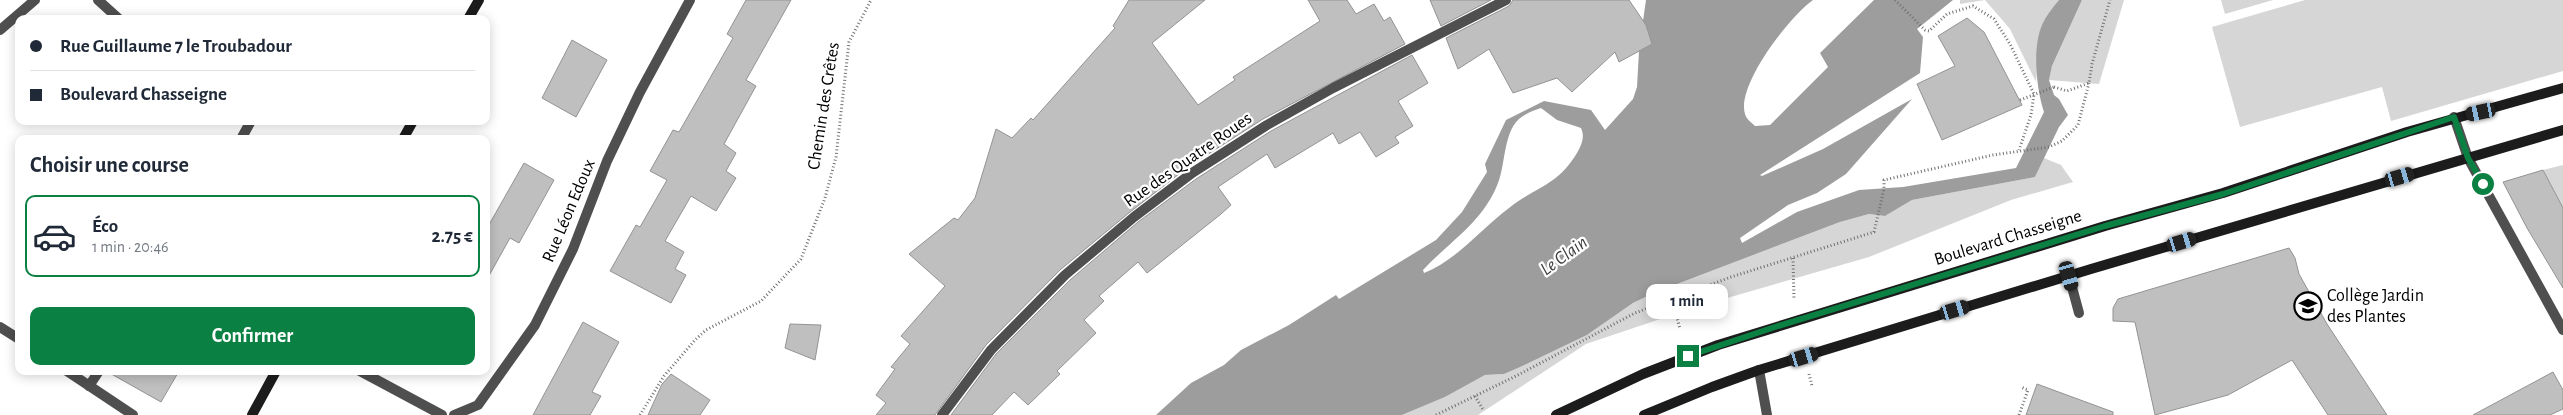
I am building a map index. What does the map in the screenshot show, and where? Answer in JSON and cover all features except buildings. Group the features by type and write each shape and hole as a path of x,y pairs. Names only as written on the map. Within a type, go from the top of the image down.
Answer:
{"main road":[{"path":"470,15 479,0"},
{"name":"Boulevard Chasseigne","path":"1556,415 1643,374 1718,345 2105,226 2223,194 2454,117 2494,109 2563,88"},
{"path":"1644,415 1759,370 2563,130"},
{"path":"252,415 274,375"}],"street":[{"path":"18,15 35,0"},
{"path":"98,0 115,15"},
{"name":"Rue Léon Edoux","path":"454,415 478,405 535,325 573,249 607,161 640,92 690,0"},
{"name":"Rue des Quatre Roues","path":"942,415 991,350 1065,275 1134,217 1192,173 1268,125 1333,88 1506,0"},
{"path":"0,30 15,17"},
{"path":"2454,117 2468,158 2563,330"},
{"path":"2069,276 2080,312"},
{"path":"0,327 15,337"},
{"path":"1759,370 1767,415"},
{"path":"73,375 133,415"},
{"path":"90,386 97,375"},
{"path":"367,375 442,415"}],"path":[{"name":"Chemin des Crêtes","path":"640,415 664,376 695,340 706,330 761,300 801,259 825,198 836,157 849,42 871,0"},
{"path":"1895,0 1925,30 1929,31 1946,14 1973,6 1994,19 2010,44 2034,94 2031,116 2019,150"},
{"path":"1436,415 1635,313 1874,232 1878,220 1884,180 2019,150 2050,147 2062,141 2078,125 2092,64 2110,0"},
{"path":"2020,100 2054,87 2067,91 2089,83"},
{"path":"1793,258 1795,278"},
{"path":"1672,299 1680,329"},
{"path":"2019,415 2028,390 2021,387"},
{"path":"1474,396 1484,411"}],"shaded area":[{"path":"1960,0 1985,0 1960,4"},
{"path":"1985,0 2059,0 2044,21 2039,39 2036,82 2010,29"},
{"path":"2082,0 2124,0 2099,84 2049,80 2052,66"},
{"path":"2221,0 2273,0 2225,14"},
{"path":"2305,0 2563,0 2563,71 2391,121 2382,87 2240,127 2212,27"},
{"path":"2044,158 2061,165 2073,182 2011,200 1869,257 1696,307 1586,344 1478,415 1402,415 1445,397 1485,375 1504,374 1587,335 1633,303 1656,292 1840,222 1869,214 1885,216 1912,200 2035,177"},
{"path":"2563,165 2563,208 2543,170"}],"water":[{"name":"Le Clain","path":"1646,0 1813,0 1791,20 1779,35 1756,69 1749,86 1744,101 1746,116 1755,126 1770,125 1828,67 1820,53 1874,0 1953,0 1917,29 1923,37 1920,73 1760,175 1762,176 1823,149 1912,99 1846,174 1817,193 1788,205 1740,238 1742,243 1797,212 1859,190 1903,187 2016,168 2044,112 2036,65 2036,52 2041,29 2047,16 2059,0 2082,0 2052,66 2049,80 2054,95 2059,99 2068,115 2059,127 2035,177 1912,200 1885,216 1869,214 1840,222 1656,292 1633,303 1587,335 1504,374 1485,375 1445,397 1402,415 1156,415 1191,383 1224,365 1241,350 1289,325 1336,295 1339,299 1436,240 1462,212 1487,172 1485,164 1506,120 1544,101 1591,110 1605,130 1633,99 1637,87 1639,51 1652,44 1643,21","holes":["1541,108 1557,120 1581,128 1582,131 1582,144 1569,164 1546,185 1509,208 1458,252 1424,273 1423,270 1475,220 1492,197 1501,175 1508,137 1517,122 1528,113"]}],"place":[{"name":"Collège Jardin des Plantes","path":"2308,306"}],"route":[{"path":"1688,356 1775,327 2105,226 2223,194 2454,117 2468,158 2483,184"}]}
